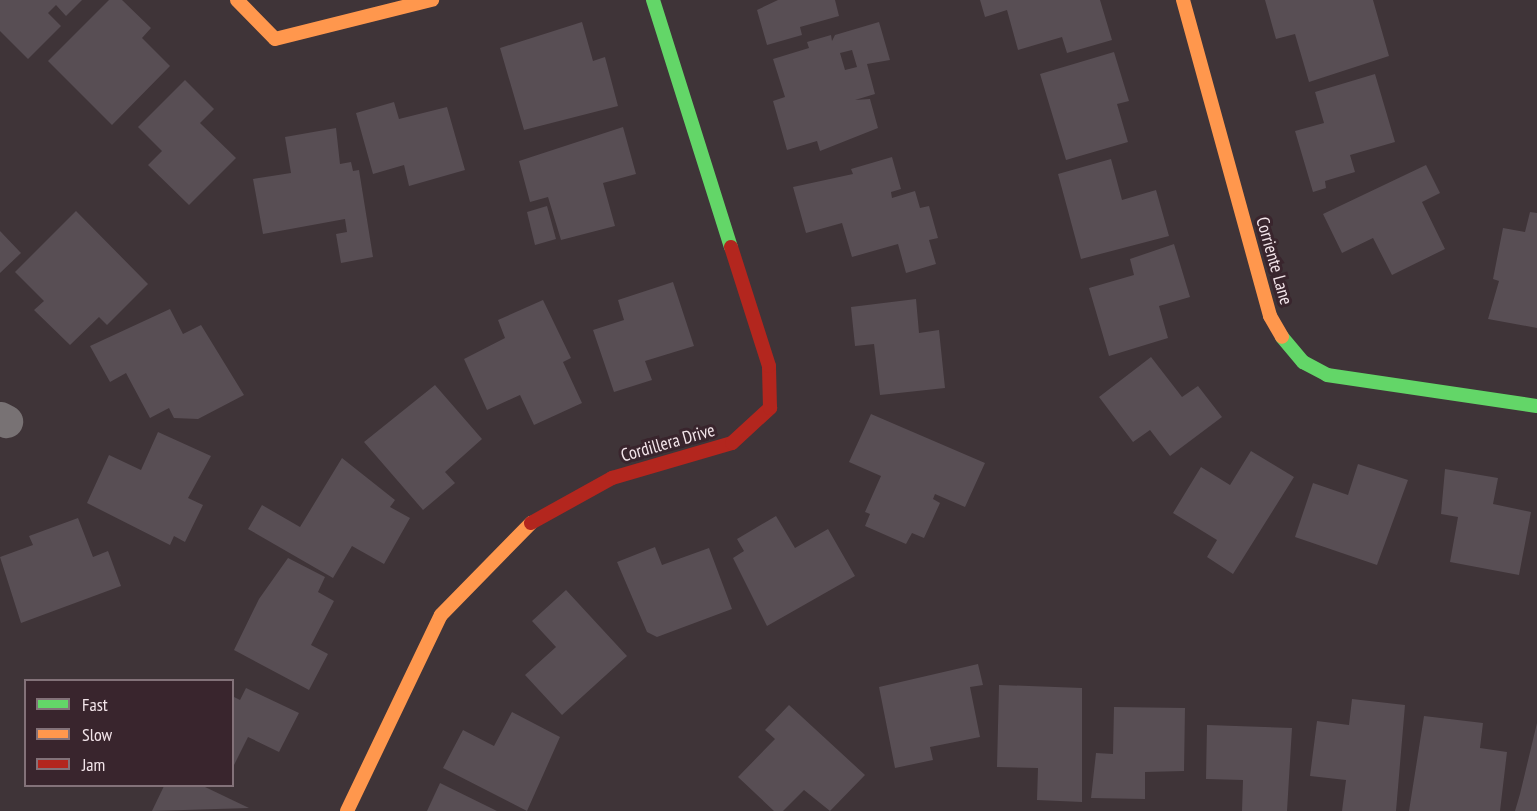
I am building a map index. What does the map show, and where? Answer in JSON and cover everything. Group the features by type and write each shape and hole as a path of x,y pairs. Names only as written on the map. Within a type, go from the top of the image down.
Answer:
{"street":[{"path":"237,0 275,39 432,0"},
{"name":"Cordillera Drive","path":"347,811 441,615 528,525 612,478 732,443 770,408 769,366 653,0"},
{"name":"Corriente Lane","path":"1183,0 1270,316 1286,345 1303,362 1327,375 1537,406"}],"building":[{"path":"0,0 82,0 66,16 56,5 48,13 61,26 28,59 0,31"},
{"path":"109,0 122,0 151,28 142,38 170,66 112,125 48,61"},
{"path":"778,0 835,0 839,16 800,27 802,35 767,45 757,10"},
{"path":"980,0 1100,0 1112,40 1067,53 1062,37 1018,50 1007,10 985,17"},
{"path":"1265,0 1373,0 1389,56 1309,82 1295,34 1276,39"},
{"path":"582,22 593,61 605,57 618,106 524,130 500,48"},
{"path":"879,22 890,60 867,64 875,94 855,100 870,99 878,128 820,151 817,141 787,150 773,101 785,97 773,59 809,48 807,42 831,35 832,41 835,35","holes":["852,50 857,67 845,70 840,53"]},
{"path":"1114,52 1129,101 1117,104 1128,142 1066,160 1040,74"},
{"path":"1375,74 1395,142 1350,155 1355,172 1325,181 1326,188 1313,192 1295,131 1324,123 1315,92"},
{"path":"185,80 214,109 200,123 236,158 189,205 148,165 162,151 138,127"},
{"path":"394,102 399,119 447,107 465,170 409,186 404,165 373,174 356,113"},
{"path":"623,127 636,174 603,183 615,226 561,240 548,197 530,202 519,161"},
{"path":"336,128 340,164 351,162 353,171 359,170 373,257 341,263 336,234 347,232 345,219 263,234 253,179 291,173 285,137"},
{"path":"892,157 901,189 891,192 892,198 915,191 920,208 929,206 938,238 929,240 936,264 906,273 898,244 852,257 842,223 806,233 793,187 853,174 851,169"},
{"path":"1111,159 1122,200 1156,190 1169,236 1081,259 1058,174"},
{"path":"1426,165 1440,193 1422,202 1445,249 1392,275 1373,238 1342,253 1323,214"},
{"path":"547,206 556,239 535,245 527,212"},
{"path":"76,211 148,284 107,325 99,317 70,345 34,310 44,301 15,272"},
{"path":"1530,212 1537,213 1537,328 1488,319 1499,281 1493,279 1503,228 1525,232"},
{"path":"0,231 21,253 0,273"},
{"path":"1174,244 1190,297 1159,306 1168,338 1109,356 1089,288 1134,275 1130,259"},
{"path":"673,282 694,346 645,361 652,380 614,392 593,330 624,320 618,300"},
{"path":"916,299 919,333 939,330 945,388 880,395 874,344 855,346 851,307"},
{"path":"543,300 571,358 563,362 582,403 534,425 520,395 487,410 464,359 505,338 498,320"},
{"path":"170,309 183,334 201,325 244,395 198,419 174,418 169,408 150,418 126,373 110,382 90,346"},
{"path":"1151,357 1182,397 1198,386 1222,417 1170,456 1150,430 1133,442 1099,397"},
{"path":"435,385 482,439 445,472 455,483 423,510 364,442"},
{"path":"871,414 985,463 965,507 935,494 933,499 940,503 924,538 912,533 906,544 865,526 870,514 865,512 881,476 849,462"},
{"path":"158,432 211,456 188,498 203,505 185,542 174,536 170,545 87,503 109,455 141,470"},
{"path":"1251,451 1294,477 1233,574 1207,557 1217,540 1173,513 1201,467 1230,485"},
{"path":"342,458 395,500 390,507 410,518 384,564 352,546 333,578 248,529 262,505 300,527"},
{"path":"1358,464 1408,480 1377,565 1295,537 1313,483 1348,495"},
{"path":"1445,469 1498,478 1493,504 1531,512 1519,575 1450,562 1458,517 1441,514"},
{"path":"776,516 795,548 828,529 855,576 767,626 733,558 744,551 737,539"},
{"path":"78,518 93,557 108,551 121,586 21,623 0,557 33,545 29,536"},
{"path":"655,547 662,565 709,548 732,609 657,637 647,632 617,562"},
{"path":"288,558 325,577 318,592 334,601 311,645 328,654 309,690 234,650 259,599"},
{"path":"566,590 627,656 562,715 525,675 556,647 532,621"},
{"path":"978,664 983,685 970,687 980,737 930,747 933,760 895,768 879,687"},
{"path":"999,685 1082,688 1082,802 1037,800 1038,768 997,767"},
{"path":"246,688 299,713 279,752 248,737 234,765 234,697 240,700"},
{"path":"1352,699 1405,705 1396,811 1342,811 1346,780 1310,776 1317,721 1349,725"},
{"path":"789,705 865,775 830,811 804,790 783,811 774,811 738,777 775,739 765,730"},
{"path":"1114,707 1185,708 1184,771 1145,772 1145,799 1091,798 1096,753 1113,754"},
{"path":"512,712 560,737 527,811 443,768 463,730 494,746"},
{"path":"1424,716 1483,723 1480,748 1507,752 1500,811 1409,811"},
{"path":"1537,723 1537,811 1515,811 1520,794"},
{"path":"1207,725 1292,728 1287,811 1242,811 1243,780 1206,779"},
{"path":"440,783 497,811 427,811"},
{"path":"164,787 205,787 249,808 152,811"}],"traffic: fast":[{"path":"653,0 731,247"},
{"path":"1282,337 1303,362 1327,375 1537,406"}],"traffic: slow":[{"path":"237,0 275,39 432,0"},
{"path":"1183,0 1270,316 1282,337"},
{"path":"347,811 441,615 531,523"}],"traffic: jam":[{"path":"531,523 612,478 732,443 770,408 769,366 731,247"}]}
